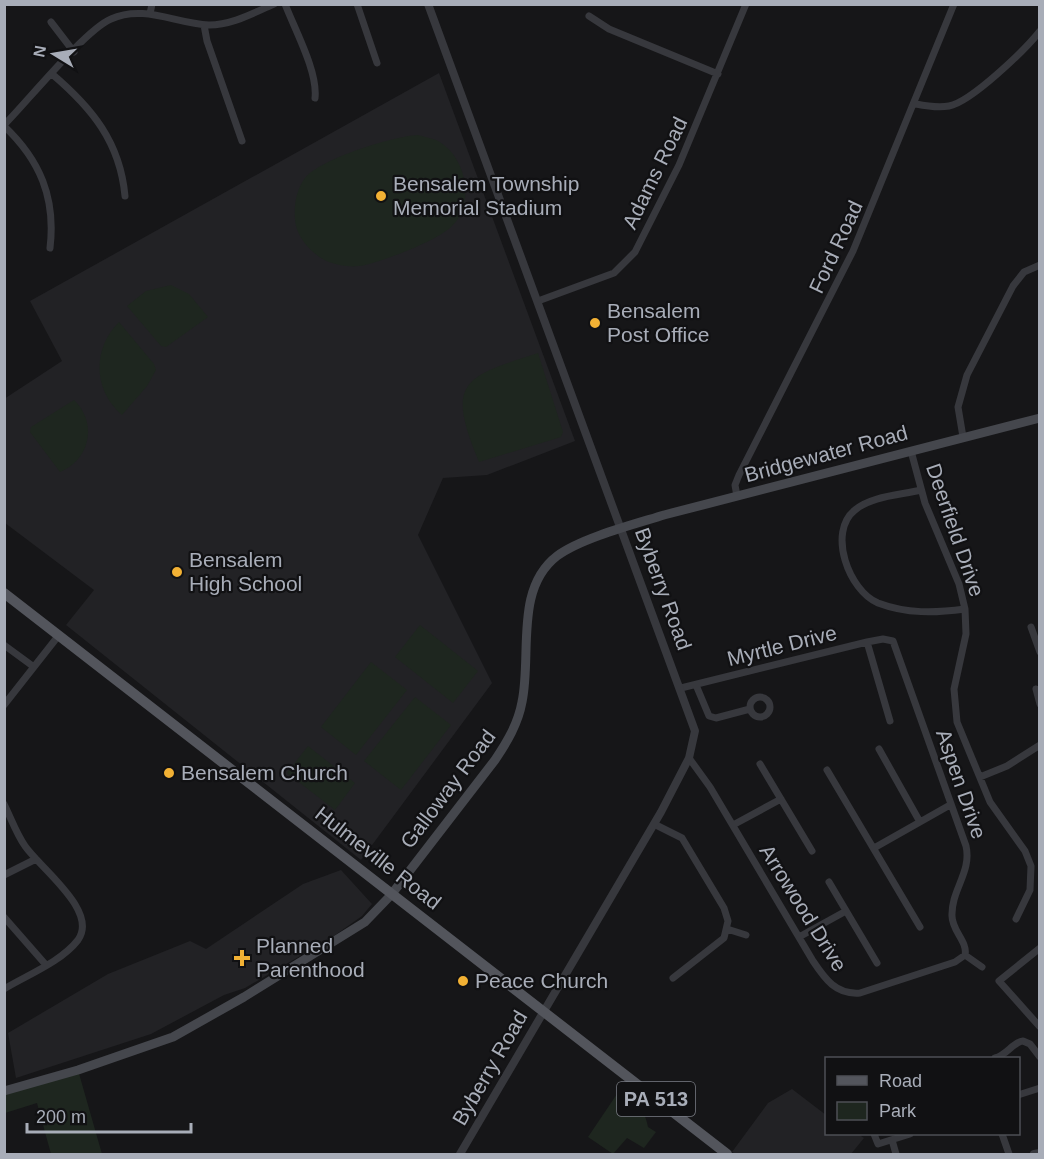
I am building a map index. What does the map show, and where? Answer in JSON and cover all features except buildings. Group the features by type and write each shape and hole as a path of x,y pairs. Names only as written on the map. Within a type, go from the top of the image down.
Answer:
{"main road":[{"name":"Bridgewater Road","path":"622,528 1040,418"},
{"name":"Galloway Road","path":"4,1091 113,1058 185,1031 349,933 373,915 495,760 512,733 522,702 531,595 541,573 559,555 622,528"},
{"name":"Hulmeville Road","path":"4,593 727,1155"}],"street":[{"path":"150,14 152,4"},
{"path":"50,248 51,213 44,179 26,148 4,126 74,51 108,20 125,15 150,14 204,25 235,21 274,4"},
{"path":"285,4 312,72 316,88 315,98"},
{"path":"357,4 377,63"},
{"name":"Byberry Road","path":"428,4 695,731 689,758 654,824 460,1155"},
{"name":"Adams Road","path":"538,301 609,276 628,262 644,238 680,165 746,4"},
{"name":"Ford Road","path":"737,496 735,485 738,475 849,261 916,104 954,4"},
{"path":"589,16 609,30 718,74"},
{"path":"51,22 74,51"},
{"path":"204,25 207,41 242,141"},
{"path":"916,104 941,107 962,101 1023,50 1040,31"},
{"path":"52,74 82,100 101,124 118,160 125,196"},
{"path":"963,437 958,407 967,375 1013,286 1024,272 1040,265"},
{"name":"Deerfield Drive","path":"911,451 921,490 958,584 965,609 966,634 954,700 957,722 990,802 1024,851 1031,866 1030,890 1016,919"},
{"path":"921,490 855,509 842,529 841,542 845,557 862,592 878,603 926,613 965,609"},
{"path":"1031,627 1040,652"},
{"path":"4,705 59,635"},
{"name":"Myrtle Drive","path":"681,688 697,687 867,642 891,640"},
{"name":"Aspen Drive","path":"891,640 896,646 967,853 967,865 954,901 952,915 956,934 965,946 965,955"},
{"path":"867,642 890,721"},
{"path":"4,645 34,667"},
{"path":"697,687 703,708 712,717 750,709"},
{"path":"1036,689 1040,704"},
{"path":"980,777 1000,770 1040,745"},
{"path":"879,749 920,822"},
{"name":"Arrowood Drive","path":"689,758 733,825 799,937 828,982 838,990 854,994 955,962 965,955"},
{"path":"760,764 812,851"},
{"path":"827,770 920,927"},
{"path":"733,825 781,799"},
{"path":"874,848 950,805"},
{"path":"4,989 46,965 77,941 82,931 82,919 75,904 19,836 5,808"},
{"path":"654,824 682,838 724,908 727,929 724,938 673,978"},
{"path":"4,874 36,859"},
{"path":"829,882 878,963"},
{"path":"799,937 846,911"},
{"path":"4,917 46,965"},
{"path":"727,929 746,935"},
{"path":"1040,948 999,981 1040,1026"},
{"path":"965,955 982,967"},
{"path":"1000,1057 1023,1041 1030,1044 1040,1057"},
{"path":"1020,1094 1040,1088"},
{"path":"874,1135 878,1144 907,1135"},
{"path":"1002,1135 1009,1155"},
{"path":"892,1140 896,1155"},
{"path":"1034,1155 1040,1153"}],"shaded area":[{"path":"439,73 575,441 487,475 443,478 418,535 492,683 361,860 66,625 94,590 5,523 4,399 62,361 30,301"},
{"path":"341,870 372,904 362,916 331,938 245,988 224,995 151,1034 16,1078 8,1033 108,974 190,941 206,949 303,884"},
{"path":"792,1089 825,1114 825,1135 860,1135 864,1138 851,1154 736,1154 732,1152 768,1103"}],"green space":[{"name":"Bensalem Township Memorial Stadium","path":"418,135 436,140 446,147 461,167 465,192 464,205 452,226 435,238 411,249 360,266 333,263 313,252 301,237 295,220 297,195 305,178 326,163 341,156 392,139"},
{"path":"171,285 189,294 208,317 166,347 161,346 127,306 146,291"},
{"path":"119,322 154,364 156,370 147,386 122,415 112,405 106,394 101,382 100,369 100,357 104,344"},
{"path":"538,353 563,432 561,437 479,462 463,414 463,398 468,386 478,377 493,369"},
{"path":"74,400 82,409 86,419 87,440 78,459 60,472 30,432 31,427"},
{"path":"420,625 478,671 453,703 395,657"},
{"path":"371,662 407,690 356,755 321,727"},
{"path":"415,697 451,725 401,790 364,761"},
{"path":"308,746 355,783 335,810 287,773"},
{"path":"78,1070 102,1154 51,1154 37,1103 5,1113 5,1091"},
{"path":"617,1094 634,1100 642,1109 648,1127 656,1132 644,1148 627,1138 613,1154 588,1137"}],"place":[{"name":"Bensalem Township Memorial Stadium","path":"381,196"},
{"name":"Bensalem Post Office","path":"595,323"},
{"name":"Bensalem High School","path":"177,572"},
{"name":"Bensalem Church","path":"169,773"},
{"name":"Planned Parenthood","path":"242,958"},
{"name":"Peace Church","path":"463,981"}]}
